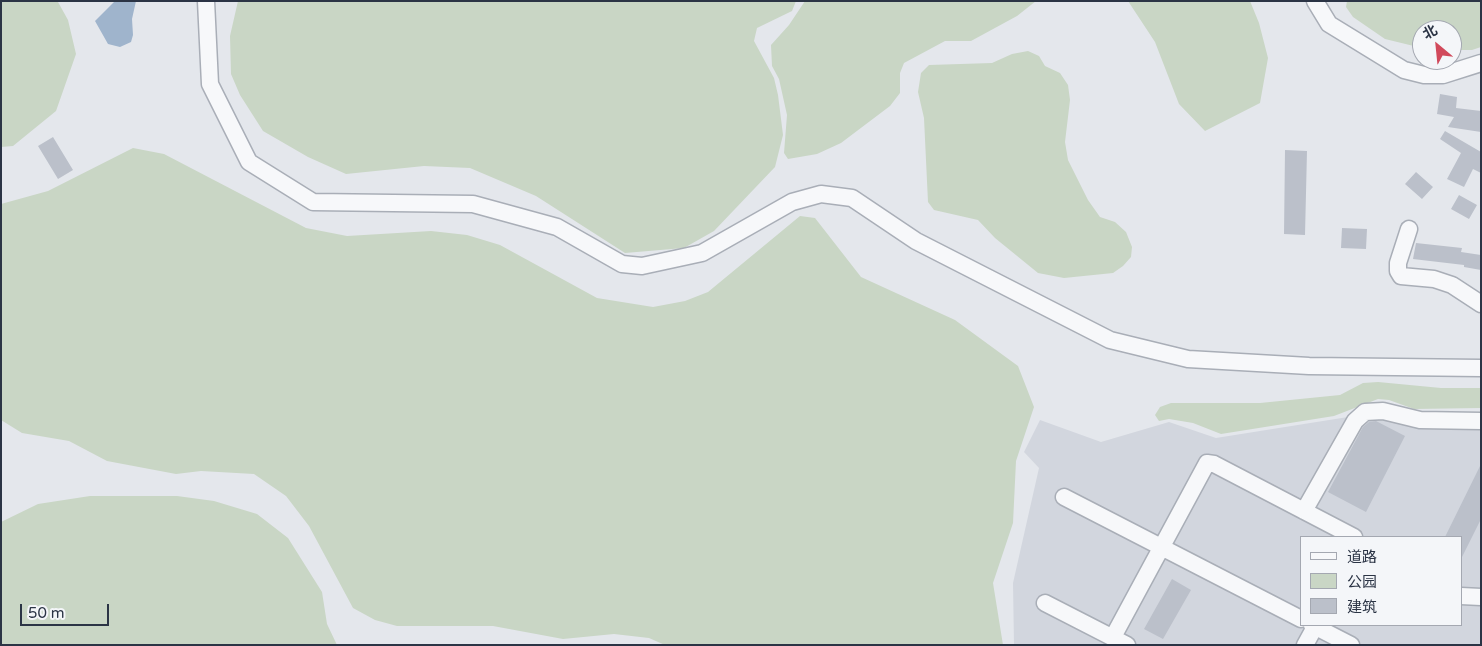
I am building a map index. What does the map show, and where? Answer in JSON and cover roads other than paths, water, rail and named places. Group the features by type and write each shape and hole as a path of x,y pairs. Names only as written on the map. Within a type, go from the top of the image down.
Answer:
{"street":[{"path":"206,1 210,84 250,162 313,202 472,204 557,227 622,264 642,266 702,253 792,202 821,194 852,198 916,241 1110,340 1188,359 1309,366 1481,368"},
{"path":"1315,1 1330,24 1404,70 1424,75 1443,75 1481,63"},
{"path":"1409,229 1398,263 1398,271 1401,276 1434,279 1452,285 1481,304"},
{"path":"1304,511 1354,421 1366,412 1384,411 1420,420 1481,421"},
{"path":"1045,603 1120,641 1161,547 1206,463 1214,464 1352,536"},
{"path":"1064,497 1300,618"},
{"path":"1462,596 1481,597"},
{"path":"1305,645 1310,626"},
{"path":"1315,626 1351,645"}],"water":[{"path":"115,1 136,1 132,19 133,35 131,42 120,47 108,44 95,21"}]}
